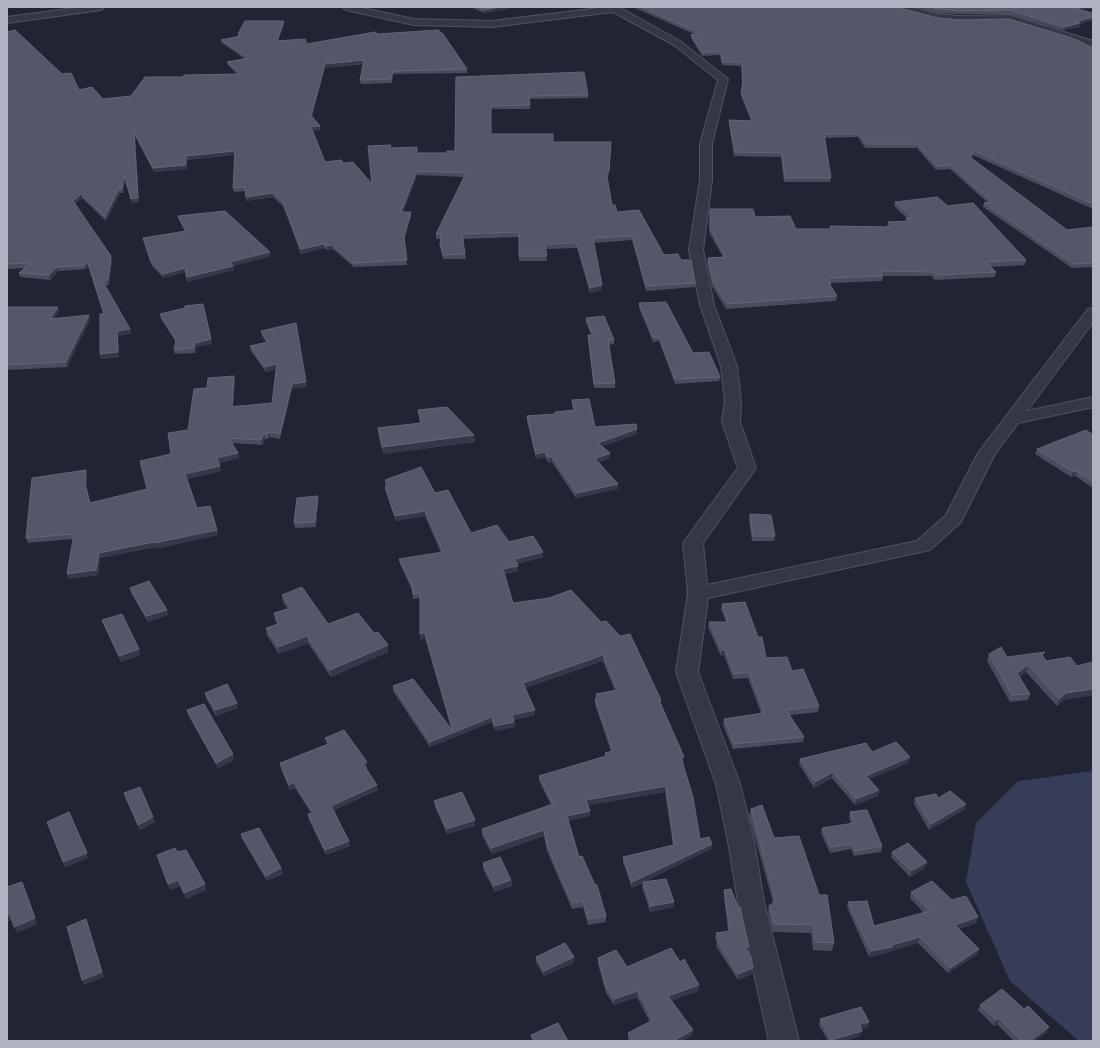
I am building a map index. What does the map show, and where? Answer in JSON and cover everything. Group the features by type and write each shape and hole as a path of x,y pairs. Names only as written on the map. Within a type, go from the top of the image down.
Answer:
{"street":[{"path":"7,20 101,7"},
{"path":"346,7 414,22 492,24 614,8 677,43 723,80 706,144 706,180 696,250 706,305 729,366 733,401 731,422 747,468 693,543 698,593 687,672 728,784 751,902 784,1041"},
{"path":"899,7 945,17 1009,18 1041,26 1093,44"},
{"path":"698,593 922,546 954,518 987,453 1093,312"},
{"path":"1013,419 1093,402"}],"water":[{"path":"1093,771 1093,1041 1079,1041 1010,981 966,882 976,823 1018,781"}],"building":[{"path":"478,7 499,7 484,10"},
{"path":"641,7 896,7 938,18 960,20 1009,19 1072,38 1093,48 1093,204 974,151 970,157 1067,230 1093,227 1093,263 1073,264 984,203 992,202 950,165 937,166 917,144 866,144 859,134 824,134 831,178 785,178 782,153 735,152 729,120 753,121 741,92 743,82 742,62 722,62 721,52 702,52 691,35 700,33"},
{"path":"929,7 1084,7 1076,9 1093,13 1093,17 1075,22 1080,23 1064,27 1010,10 960,11"},
{"path":"245,21 284,21 277,41 305,39 307,44 375,32 378,34 438,30 443,34 467,69 393,71 391,79 360,80 364,60 325,64 311,115 320,126 311,127 325,162 341,160 344,163 353,162 372,184 368,146 391,145 390,148 417,147 417,153 446,153 447,151 455,151 456,77 584,72 588,95 529,96 530,105 491,106 491,134 553,134 553,142 611,142 609,171 606,171 612,205 615,205 617,212 639,210 664,255 678,254 681,260 691,260 695,283 646,286 632,236 593,238 602,285 590,288 577,243 545,244 547,256 519,256 519,232 462,234 465,254 443,255 440,245 441,234 436,234 466,173 417,171 401,212 411,212 404,237 407,260 353,263 332,245 327,246 324,244 301,249 283,202 273,193 246,197 245,187 233,188 235,151 186,156 186,165 153,168 134,132 138,198 131,199 124,175 122,189 119,189 105,217 81,194 73,201 111,256 108,280 102,280 130,329 117,331 118,352 100,354 100,314 104,314 93,280 95,279 93,279 87,261 85,265 57,267 49,275 19,273 30,263 7,264 7,32 15,30 62,74 71,73 79,90 92,87 103,99 131,96 145,77 240,74 227,62 249,58 221,40 241,36 238,34"},
{"path":"937,197 948,206 973,203 1026,260 986,262 996,272 936,275 932,272 880,271 883,276 828,278 831,283 829,283 837,296 727,304 713,281 708,258 725,257 710,227 710,209 753,209 755,217 790,216 796,229 831,229 830,226 892,227 888,222 909,221 906,218 913,218 895,202"},
{"path":"225,211 270,252 230,262 233,266 187,277 185,268 163,274 151,262 143,238 186,231 178,216"},
{"path":"666,302 693,353 709,352 720,377 675,379 659,337 653,337 639,303"},
{"path":"203,304 211,339 195,343 194,348 174,350 176,340 160,314 185,308 185,306"},
{"path":"7,307 58,307 50,319 89,315 66,362 7,365"},
{"path":"604,316 614,340 608,340 615,383 594,384 588,335 593,335 586,318"},
{"path":"296,323 306,382 292,384 280,434 269,432 268,434 264,434 261,440 229,438 238,453 217,458 220,466 185,474 197,508 210,506 217,530 99,553 96,570 67,574 74,534 26,538 32,478 86,470 85,484 90,503 147,489 140,461 171,454 168,433 188,430 194,389 207,388 208,378 234,376 232,407 272,403 277,364 265,367 250,346 268,342 261,331"},
{"path":"589,399 595,427 636,424 637,429 598,443 610,453 595,459 618,484 577,493 552,457 549,458 545,452 536,454 527,416 555,414 555,412 575,410 572,400"},
{"path":"447,407 474,435 382,447 378,428 421,423 418,410"},
{"path":"1086,430 1093,435 1093,482 1076,471 1073,472 1037,449"},
{"path":"421,467 435,493 448,490 471,533 497,525 509,542 533,536 543,552 515,559 518,566 503,569 513,603 549,598 571,590 601,622 606,621 620,636 630,634 661,700 659,700 684,757 681,758 693,797 700,839 709,837 712,844 632,882 623,857 674,845 666,786 586,800 590,811 567,816 579,857 582,856 595,885 597,885 606,916 588,919 583,901 572,903 547,845 544,830 491,848 482,829 553,804 539,776 606,756 605,753 613,751 595,699 597,698 596,694 617,690 603,655 523,683 535,710 512,715 514,722 494,726 492,717 430,742 393,686 413,679 453,731 425,633 420,634 420,593 413,594 412,585 399,559 443,552 425,511 395,516 385,487 390,486 385,480"},
{"path":"318,496 315,522 294,523 297,498"},
{"path":"750,514 771,515 775,536 753,536"},
{"path":"149,581 167,610 146,616 130,588"},
{"path":"302,587 328,624 358,613 374,633 378,632 388,645 330,670 307,636 278,647 266,628 279,624 274,613 291,608 282,595"},
{"path":"745,602 758,637 762,637 766,658 787,657 792,671 803,669 819,706 786,710 804,737 734,744 724,719 764,713 749,672 734,674 725,650 722,650 709,622 728,622 722,604"},
{"path":"122,614 139,649 119,656 102,620"},
{"path":"1001,647 1007,657 1045,652 1042,655 1046,661 1070,657 1077,666 1093,662 1093,689 1066,693 1059,699 1028,665 1017,673 1030,694 1012,695 989,654"},
{"path":"227,684 237,703 215,710 205,693"},
{"path":"204,704 233,754 216,763 187,710"},
{"path":"344,730 367,762 363,764 377,785 331,806 349,841 325,850 308,814 313,813 294,782 289,785 280,763 329,744 325,738"},
{"path":"896,742 910,757 866,776 879,790 856,799 833,772 815,782 800,759 866,743 872,752"},
{"path":"140,787 153,817 138,825 124,793"},
{"path":"950,791 966,804 931,824 915,798 936,794 938,798"},
{"path":"462,792 475,820 447,829 434,801"},
{"path":"762,805 774,838 799,836 819,895 827,895 834,943 815,942 813,925 774,924 769,905 773,905 773,902 776,902 751,809"},
{"path":"867,810 882,846 855,851 852,844 831,847 822,828 854,823 850,812"},
{"path":"69,812 87,853 63,862 47,822"},
{"path":"259,828 281,868 266,876 241,834"},
{"path":"908,843 927,862 911,871 892,852"},
{"path":"175,848 177,852 186,850 205,884 184,893 178,880 168,884 157,855"},
{"path":"500,857 511,880 494,886 483,863"},
{"path":"666,879 674,902 651,906 643,882"},
{"path":"932,881 952,900 966,896 978,917 955,925 979,949 950,968 920,937 892,945 892,947 871,951 848,902 867,901 874,926 930,911 911,892"},
{"path":"22,882 35,918 14,927 10,914 7,915 7,887"},
{"path":"731,889 738,907 740,907 749,947 745,947 751,957 753,968 738,974 717,940 719,939 716,933 730,931 724,890"},
{"path":"86,919 102,972 82,980 67,927"},
{"path":"565,943 574,957 544,971 536,957"},
{"path":"671,948 680,962 684,959 699,985 668,996 693,1030 673,1041 633,1041 628,1033 653,1020 638,991 614,999 606,987 598,958 616,950 627,967"},
{"path":"1002,989 1024,1009 1028,1006 1049,1027 1030,1041 1022,1041 999,1018 996,1020 980,1005"},
{"path":"861,1007 869,1022 860,1024 862,1031 831,1040 820,1019"},
{"path":"558,1023 568,1041 535,1041 531,1035"}]}
